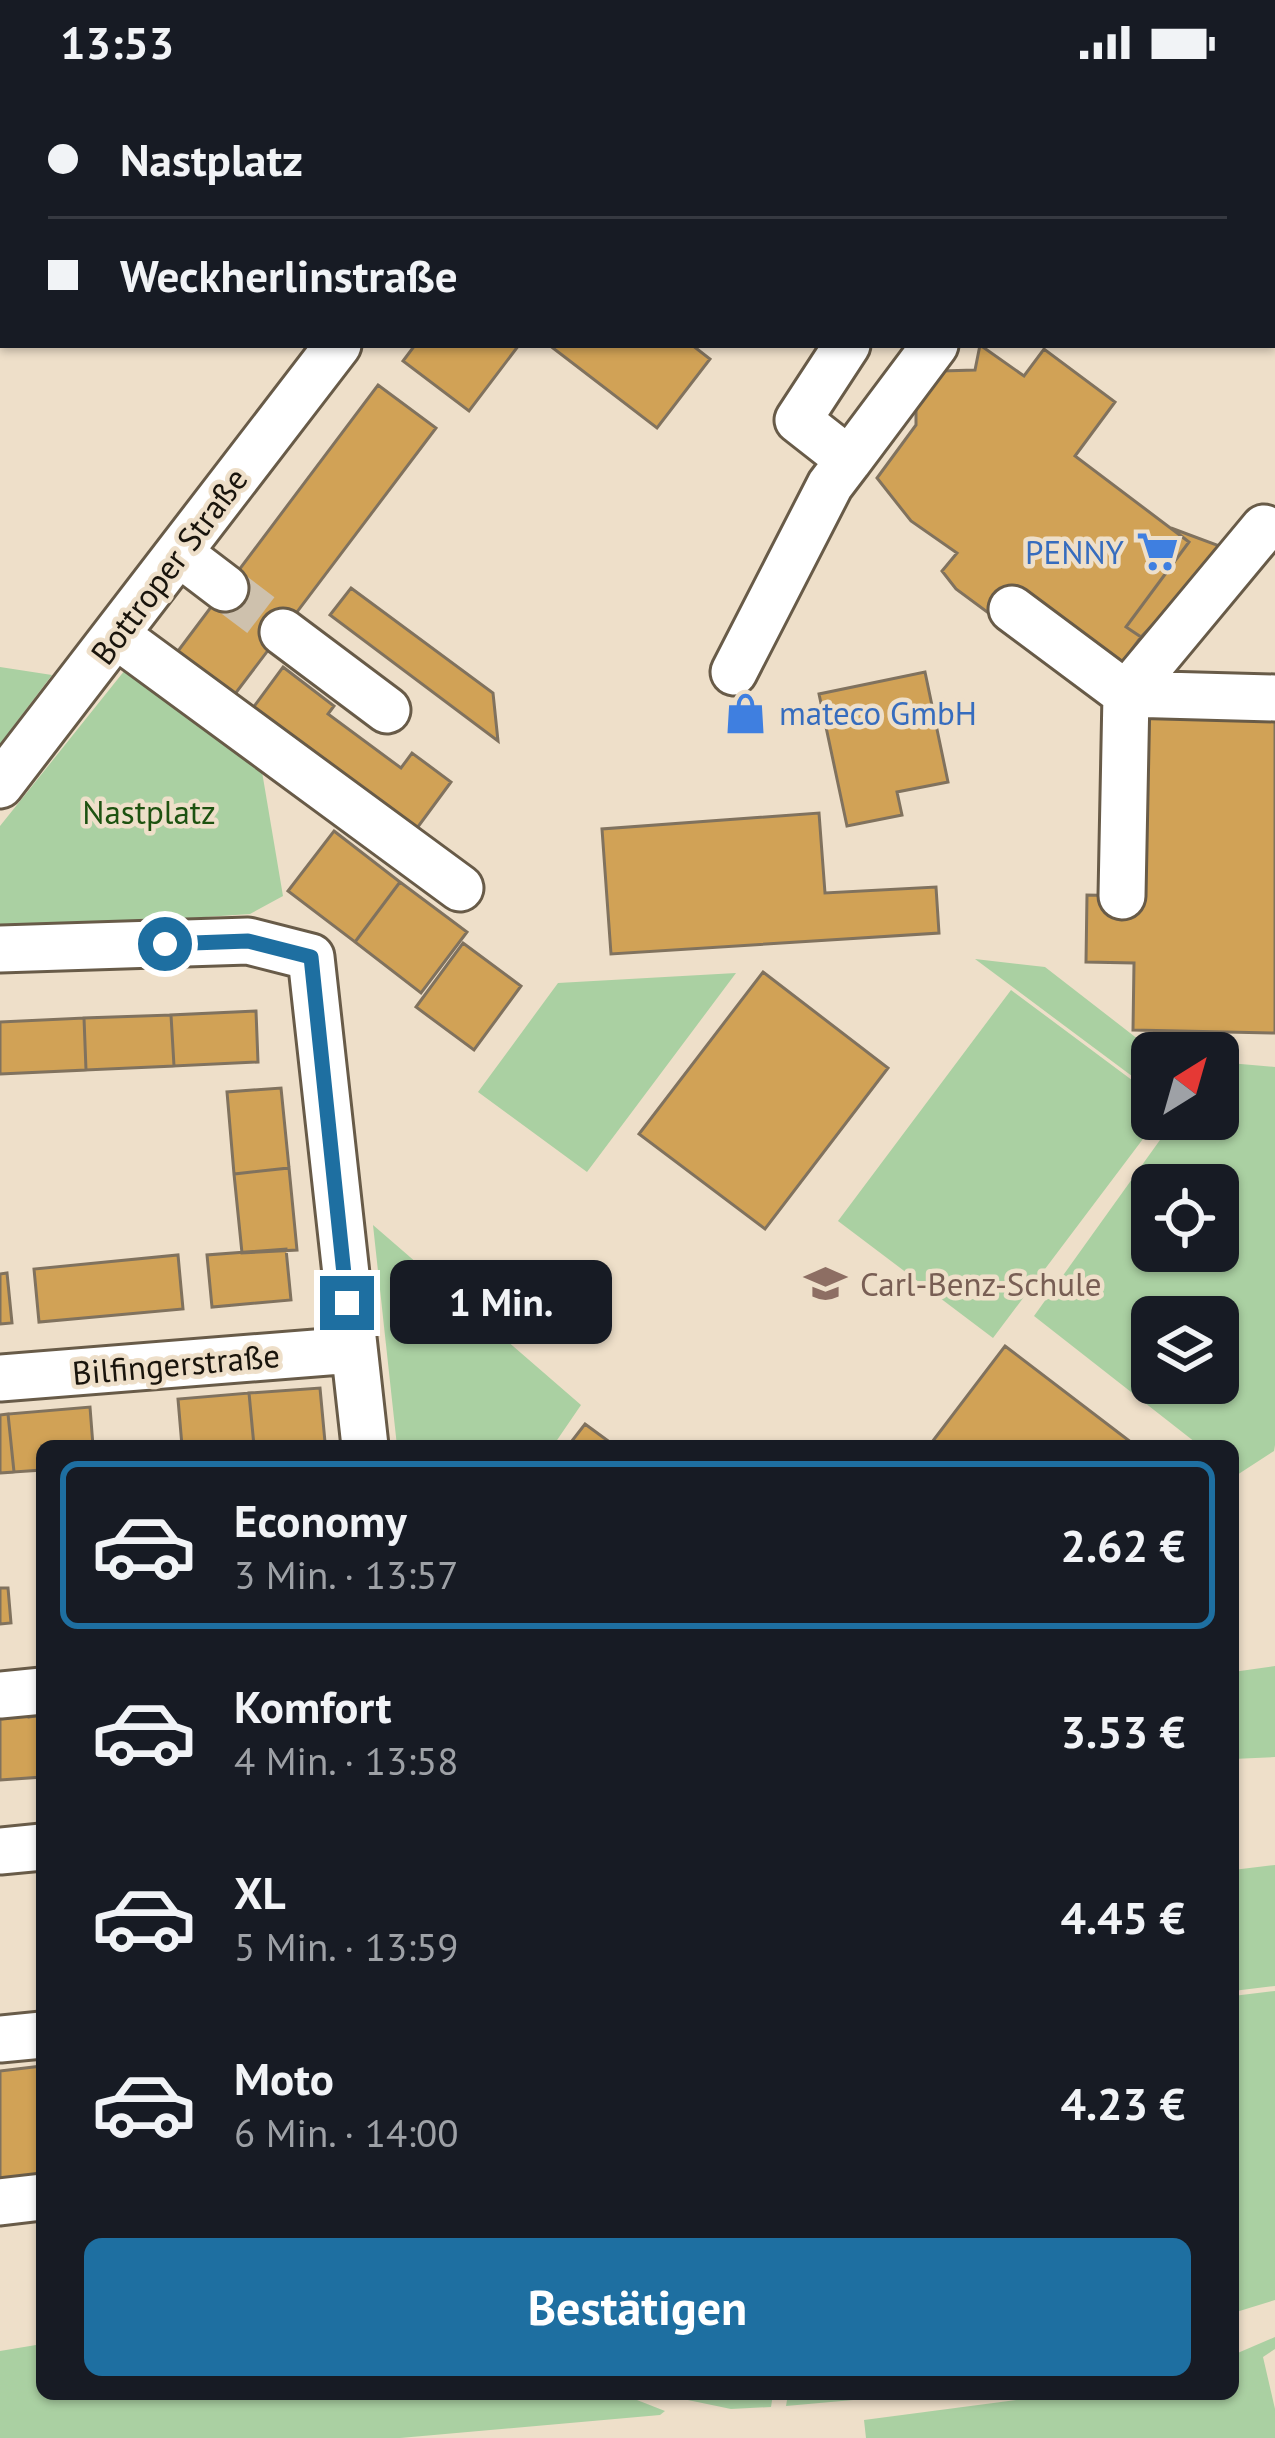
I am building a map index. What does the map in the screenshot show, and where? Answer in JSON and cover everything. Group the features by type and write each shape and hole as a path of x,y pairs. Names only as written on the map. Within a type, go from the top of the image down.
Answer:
{"street":[{"name":"Bottroper Straße","path":"0,785 333,348"},
{"path":"846,348 798,420 849,460"},
{"path":"734,672 830,485 933,348"},
{"path":"1122,896 1126,694 1264,528"},
{"path":"179,553 226,588"},
{"path":"1012,609 1126,694 1275,698"},
{"path":"283,632 387,710"},
{"path":"116,635 460,888"},
{"path":"0,949 248,941 311,957 364,1440"},
{"name":"Bilfingerstraße","path":"0,1378 352,1350"},
{"path":"0,1695 36,1692"},
{"path":"0,1851 36,1847"},
{"path":"0,2039 36,2036"},
{"path":"0,2202 36,2198"}],"green space":[{"path":"0,667 52,675 0,744"},
{"name":"Nastplatz","path":"125,670 259,754 283,896 250,914 0,931 0,826"},
{"path":"975,959 1045,967 1131,1034 1131,1075"},
{"path":"736,973 587,1172 478,1092 558,983"},
{"path":"1011,990 1131,1079 1131,1140 1142,1140 993,1338 838,1221"},
{"path":"1239,1064 1275,1067 1275,1445 1274,1451 1239,1474 1239,1440 1192,1440 1146,1404 1239,1404 1239,1296 1131,1296 1131,1392 1034,1316 1131,1180 1131,1272 1239,1272 1239,1164 1143,1164 1160,1140 1239,1140"},
{"path":"373,1225 581,1405 557,1440 396,1440"},
{"path":"1275,1666 1275,1757 1239,1759 1239,1671"},
{"path":"1275,1865 1275,1986 1239,1990 1239,1869"},
{"path":"1275,1991 1275,2300 1239,2311 1239,1995"},
{"path":"1275,2337 1275,2349 1263,2357 1275,2409 1275,2438 866,2438 864,2420 1016,2400 1239,2400 1239,2352"},
{"path":"36,2345 36,2400 637,2400 665,2411 400,2438 0,2438 0,2351"},
{"path":"688,2400 772,2400 771,2407 731,2409"},
{"path":"787,2400 853,2400 786,2406"}],"building":[{"path":"413,348 517,348 469,411 403,361"},
{"path":"553,348 696,348 710,359 657,428"},
{"path":"979,348 984,348 1024,376 1044,349 1115,402 1075,456 1189,542 1126,627 1141,637 1116,671 1002,623 956,589 942,571 957,553 911,521 877,478 916,425 916,397 941,371 975,370"},
{"path":"378,385 436,428 232,698 175,655"},
{"path":"1171,528 1225,548 1141,637 1126,627 1189,542"},
{"path":"351,588 493,693 498,741 330,615"},
{"path":"283,667 334,706 328,714 401,768 412,753 451,782 412,835 250,712"},
{"path":"925,672 948,782 897,792 902,815 847,826 819,694"},
{"path":"1142,717 1275,720 1275,1033 1133,1030 1134,963 1086,962 1087,895 1138,896"},
{"path":"819,813 825,893 936,887 939,933 611,954 602,829"},
{"path":"334,831 400,882 355,942 288,891"},
{"path":"400,882 467,932 421,993 355,942"},
{"path":"463,943 521,986 474,1050 416,1007"},
{"path":"763,972 888,1068 765,1229 639,1134"},
{"path":"256,1011 258,1062 174,1066 171,1015"},
{"path":"171,1015 174,1066 86,1070 84,1018"},
{"path":"84,1018 86,1070 0,1074 0,1022"},
{"path":"281,1088 289,1168 234,1174 227,1092"},
{"path":"289,1168 297,1250 242,1253 234,1174"},
{"path":"286,1249 291,1300 212,1307 207,1255"},
{"path":"178,1255 183,1309 39,1322 34,1269"},
{"path":"7,1273 12,1323 0,1324 0,1274"},
{"path":"1005,1346 1128,1440 934,1440"},
{"path":"320,1388 325,1440 253,1440 249,1393"},
{"path":"249,1393 253,1440 181,1440 178,1399"},
{"path":"90,1407 93,1440 36,1440 36,1470 14,1472 8,1414"},
{"path":"8,1414 14,1472 0,1473 0,1415"},
{"path":"585,1424 607,1440 573,1440"},
{"path":"0,1588 8,1588 11,1623 0,1624"},
{"path":"28,1710 29,1717 36,1716 36,1777 0,1780 0,1719 8,1718 7,1711"},
{"path":"36,2067 36,2178 0,2181 0,2071"}],"tunnel":[{"path":"225,588 283,632"}],"place":[{"name":"PENNY","path":"1158,552"},
{"name":"mateco GmbH","path":"745,713"},
{"name":"Carl-Benz-Schule","path":"826,1284"}],"route":[{"path":"165,944 248,941 279,945 311,957 347,1303"}]}
